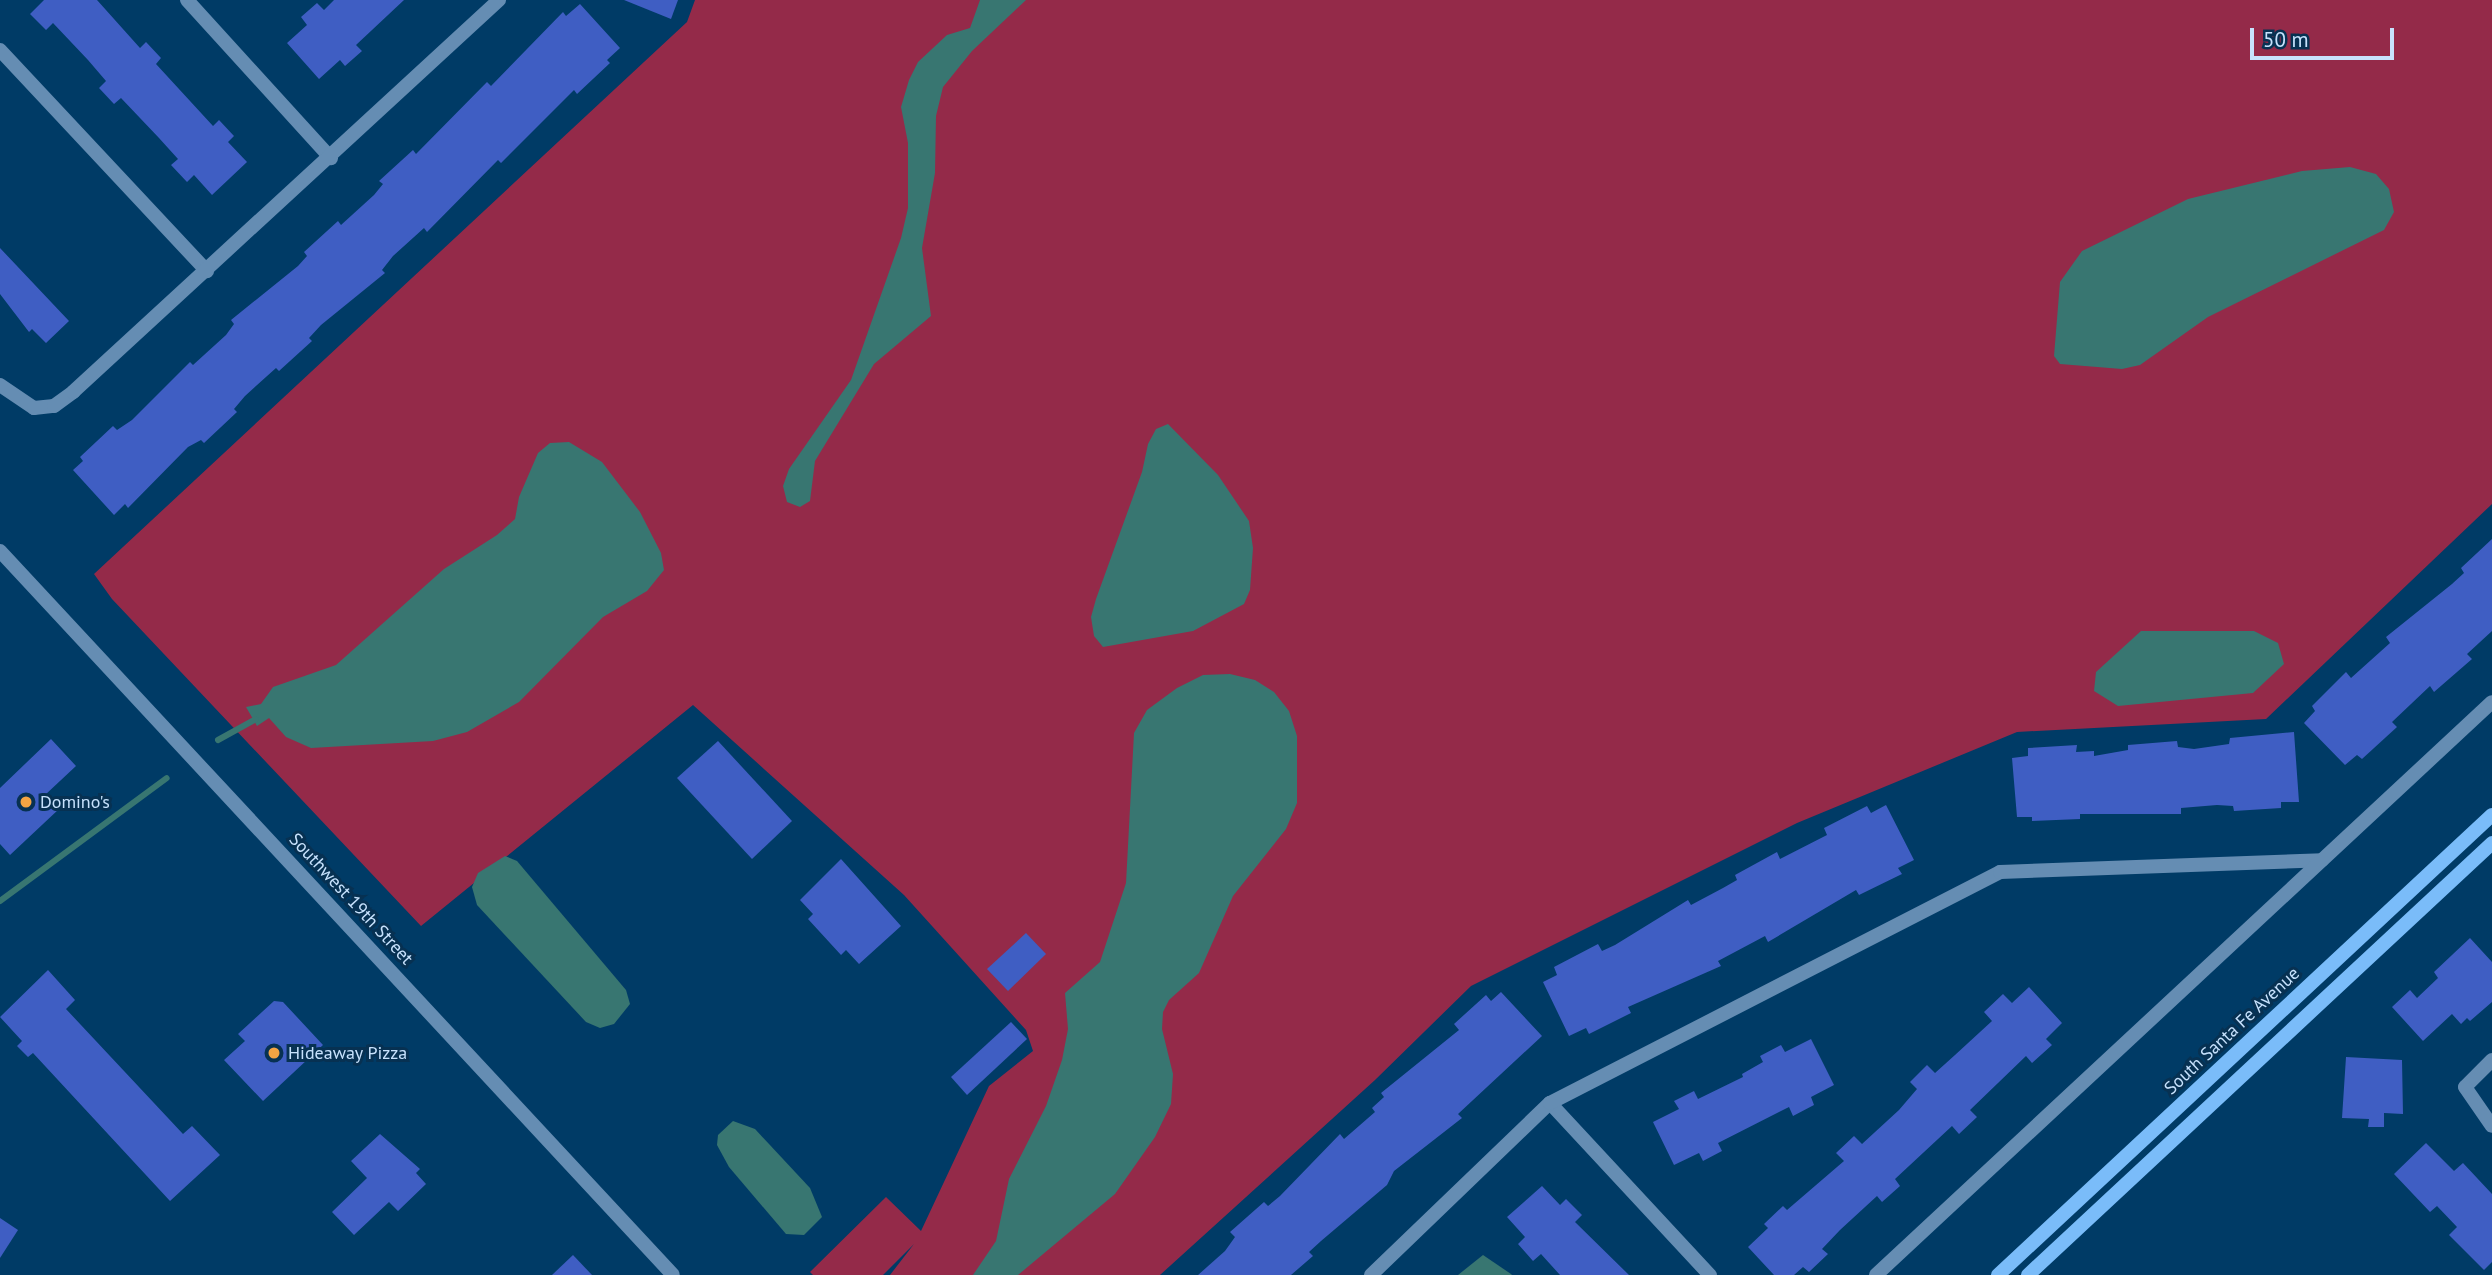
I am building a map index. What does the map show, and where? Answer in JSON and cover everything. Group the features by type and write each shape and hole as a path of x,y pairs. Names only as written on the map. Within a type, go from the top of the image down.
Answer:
{"main road":[{"name":"South Santa Fe Avenue","path":"1998,1275 2492,815"},
{"path":"2028,1275 2492,843"}],"street":[{"path":"187,0 331,158"},
{"path":"0,385 34,408 54,406 331,158 499,0"},
{"path":"0,50 207,271"},
{"name":"Southwest 19th Street","path":"0,551 673,1275"},
{"path":"1876,1275 2492,702"},
{"path":"1371,1275 1550,1102 2000,872 2322,860"},
{"path":"2492,1060 2465,1087 2492,1126"},
{"path":"1550,1102 1710,1275"}],"shaded area":[{"path":"695,0 2492,0 2492,504 2266,719 2017,732 1797,823 1471,986 1375,1080 1160,1275 890,1275 914,1244 883,1275 813,1275 810,1272 886,1197 921,1231 989,1086 1033,1051 1026,1030 904,895 693,705 421,926 112,599 94,574 687,22"},
{"path":"980,0 1026,0 972,51 943,87 936,116 935,173 922,248 931,316 874,364 815,461 810,501 800,507 787,502 783,486 789,469 851,380 901,238 908,208 908,143 901,107 909,80 918,62 947,35 970,28"},
{"path":"2350,167 2376,174 2389,189 2394,212 2384,230 2208,317 2140,365 2122,369 2060,364 2054,356 2060,282 2082,251 2188,199 2302,171"},
{"path":"1168,424 1218,475 1249,521 1253,548 1250,590 1244,604 1193,631 1103,647 1094,636 1091,617 1096,599 1142,472 1148,444 1156,429"},
{"path":"569,442 602,462 640,512 661,553 664,570 647,591 603,617 519,702 467,732 433,741 311,748 286,737 269,718 257,726 246,707 261,704 273,687 336,665 444,569 497,535 515,519 519,497 538,453 550,443"},
{"path":"2141,631 2254,631 2278,643 2284,664 2253,693 2118,706 2094,691 2096,672"},
{"path":"1230,674 1255,680 1274,692 1289,711 1297,736 1297,803 1286,829 1233,896 1199,973 1169,1000 1163,1012 1162,1029 1173,1074 1171,1104 1155,1137 1115,1194 1018,1275 973,1275 996,1241 1009,1179 1046,1106 1062,1060 1068,1029 1065,993 1100,962 1126,883 1134,733 1147,710 1177,688 1203,675"},
{"path":"505,856 517,861 626,990 630,1004 614,1024 600,1028 586,1022 477,905 472,887 478,873"},
{"path":"733,1121 755,1129 810,1188 822,1217 804,1235 786,1234 729,1167 717,1145 718,1135"},
{"path":"1483,1255 1511,1274 1512,1275 1458,1275"}],"building":[{"path":"44,0 97,0 140,48 146,42 161,58 156,64 213,126 219,120 234,136 228,142 247,162 212,195 194,175 187,182 171,165 178,159 159,138 121,98 114,104 99,88 106,81 88,60 53,23 46,30 30,14"},
{"path":"334,0 404,0 356,45 362,51 345,66 340,60 319,79 287,43 307,25 301,17 317,3 324,10"},
{"path":"624,0 678,0 671,19"},
{"path":"580,4 620,48 607,60 610,63 577,94 574,90 501,163 498,160 427,232 424,228 393,256 382,270 385,273 321,325 309,338 312,341 279,371 276,368 245,396 234,409 237,412 204,443 201,440 188,447 128,508 125,504 114,515 73,470 83,461 80,457 113,426 117,430 132,420 190,362 193,365 226,335 234,324 231,320 298,266 307,256 304,252 338,221 341,225 374,195 383,184 379,181 413,150 416,154 487,82 491,86 563,12 566,16"},
{"path":"0,248 69,321 46,343 32,329 29,332 0,294"},
{"path":"2492,539 2492,631 2467,654 2472,659 2434,692 2430,686 2392,722 2397,727 2362,759 2357,755 2345,765 2304,723 2315,711 2312,706 2346,672 2351,678 2390,643 2386,637 2464,573 2461,568"},
{"path":"2294,732 2299,802 2281,802 2281,808 2234,811 2233,806 2217,805 2181,808 2181,814 2080,814 2080,819 2032,821 2032,817 2017,817 2012,758 2028,756 2028,748 2077,745 2076,752 2094,751 2094,756 2128,750 2128,745 2177,741 2178,747 2194,749 2229,744 2230,738"},
{"name":"Domino's","path":"51,739 76,766 45,795 59,809 10,855 0,844 0,788"},
{"path":"718,741 792,821 752,859 677,778"},
{"path":"1886,805 1914,860 1898,868 1902,874 1859,895 1856,890 1768,942 1765,936 1718,961 1721,966 1628,1007 1631,1013 1589,1034 1586,1028 1569,1036 1543,982 1557,975 1554,967 1598,944 1602,951 1615,945 1688,900 1691,905 1737,880 1735,875 1777,852 1780,859 1827,835 1824,828 1867,806 1871,813"},
{"path":"841,859 901,926 859,964 846,950 841,955 808,919 813,914 800,900"},
{"path":"1026,933 1046,954 1008,991 987,969"},
{"path":"2470,938 2492,962 2492,1002 2470,1021 2467,1018 2461,1024 2452,1014 2423,1041 2392,1007 2410,990 2417,998 2438,978 2434,972"},
{"path":"48,970 75,1000 66,1009 183,1134 192,1126 220,1155 170,1201 33,1053 28,1057 17,1046 22,1041 0,1017"},
{"path":"2029,987 2062,1023 2046,1039 2052,1045 2032,1063 2026,1056 1970,1110 1977,1117 1959,1134 1952,1126 1895,1179 1900,1186 1882,1202 1877,1196 1840,1230 1822,1249 1828,1254 1809,1272 1803,1267 1794,1275 1774,1275 1748,1247 1768,1228 1764,1224 1783,1206 1787,1210 1844,1161 1836,1153 1854,1136 1862,1144 1899,1110 1917,1089 1910,1082 1927,1065 1935,1073 1992,1021 1984,1012 2003,994 2012,1003"},
{"path":"1501,992 1542,1036 1458,1114 1462,1118 1394,1171 1387,1185 1309,1252 1313,1256 1291,1275 1198,1275 1225,1251 1235,1237 1230,1232 1264,1202 1268,1206 1280,1196 1340,1134 1344,1139 1375,1112 1372,1108 1384,1097 1381,1093 1459,1030 1454,1024 1486,995 1491,1001"},
{"name":"Hideaway Pizza","path":"274,1001 283,1002 323,1045 263,1101 224,1060 245,1041 238,1034"},
{"path":"1011,1022 1027,1039 967,1095 951,1077"},
{"path":"1811,1039 1834,1085 1811,1097 1814,1105 1793,1116 1789,1107 1718,1143 1722,1151 1703,1161 1699,1153 1674,1165 1653,1122 1679,1109 1674,1101 1694,1091 1698,1099 1743,1077 1742,1074 1763,1062 1760,1056 1781,1045 1785,1052"},
{"path":"2346,1057 2402,1060 2403,1114 2384,1113 2384,1127 2368,1127 2369,1119 2342,1118"},
{"path":"380,1134 420,1169 416,1173 426,1184 398,1211 389,1202 354,1235 332,1212 367,1178 351,1161"},
{"path":"2426,1143 2454,1171 2463,1163 2492,1194 2492,1262 2484,1270 2449,1235 2457,1227 2437,1206 2430,1212 2394,1174"},
{"path":"1542,1186 1560,1205 1566,1199 1582,1215 1575,1222 1629,1275 1560,1275 1541,1254 1533,1261 1518,1244 1525,1237 1507,1217"},
{"path":"0,1218 18,1230 0,1258"},
{"path":"573,1255 592,1275 552,1275"}],"waterway":[{"path":"218,740 256,719"},
{"path":"0,901 167,778"}],"place":[{"name":"Domino's","path":"26,802"},
{"name":"Hideaway Pizza","path":"274,1053"}]}
